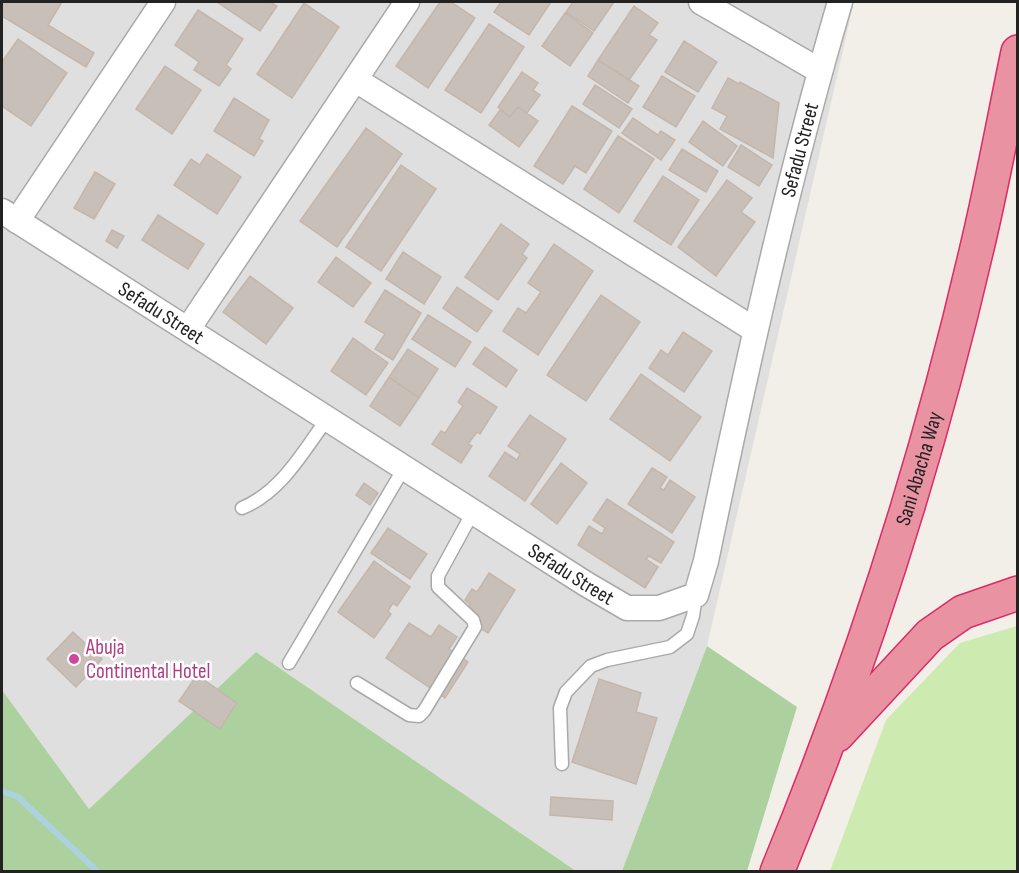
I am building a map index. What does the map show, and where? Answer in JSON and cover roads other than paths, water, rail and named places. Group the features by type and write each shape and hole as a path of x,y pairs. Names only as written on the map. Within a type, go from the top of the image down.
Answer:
{"highway":[{"name":"Sani Abacha Way","path":"777,872 804,808 880,595 928,439 976,251 1017,52"},
{"path":"825,748 897,667 930,635 963,612 1017,593"}],"street":[{"path":"9,216 163,2"},
{"path":"188,329 407,2"},
{"path":"701,2 820,71"},
{"name":"Sefadu Street","path":"9,216 586,584 627,608 659,608 696,595 706,561 755,330 820,71 840,2"},
{"path":"356,80 755,330"}],"lane":[{"path":"242,508 254,503 289,473 327,419"},
{"path":"289,663 404,468"},
{"path":"357,684 409,715 418,716 424,711 475,627 473,620 438,587 438,576 473,512"},
{"path":"562,764 560,708 566,692 591,666 607,660 670,647 687,634 696,595"}],"waterway":[{"path":"2,791 18,797 98,872"}],"place":[{"name":"Abuja Continental Hotel","path":"74,659"}]}
